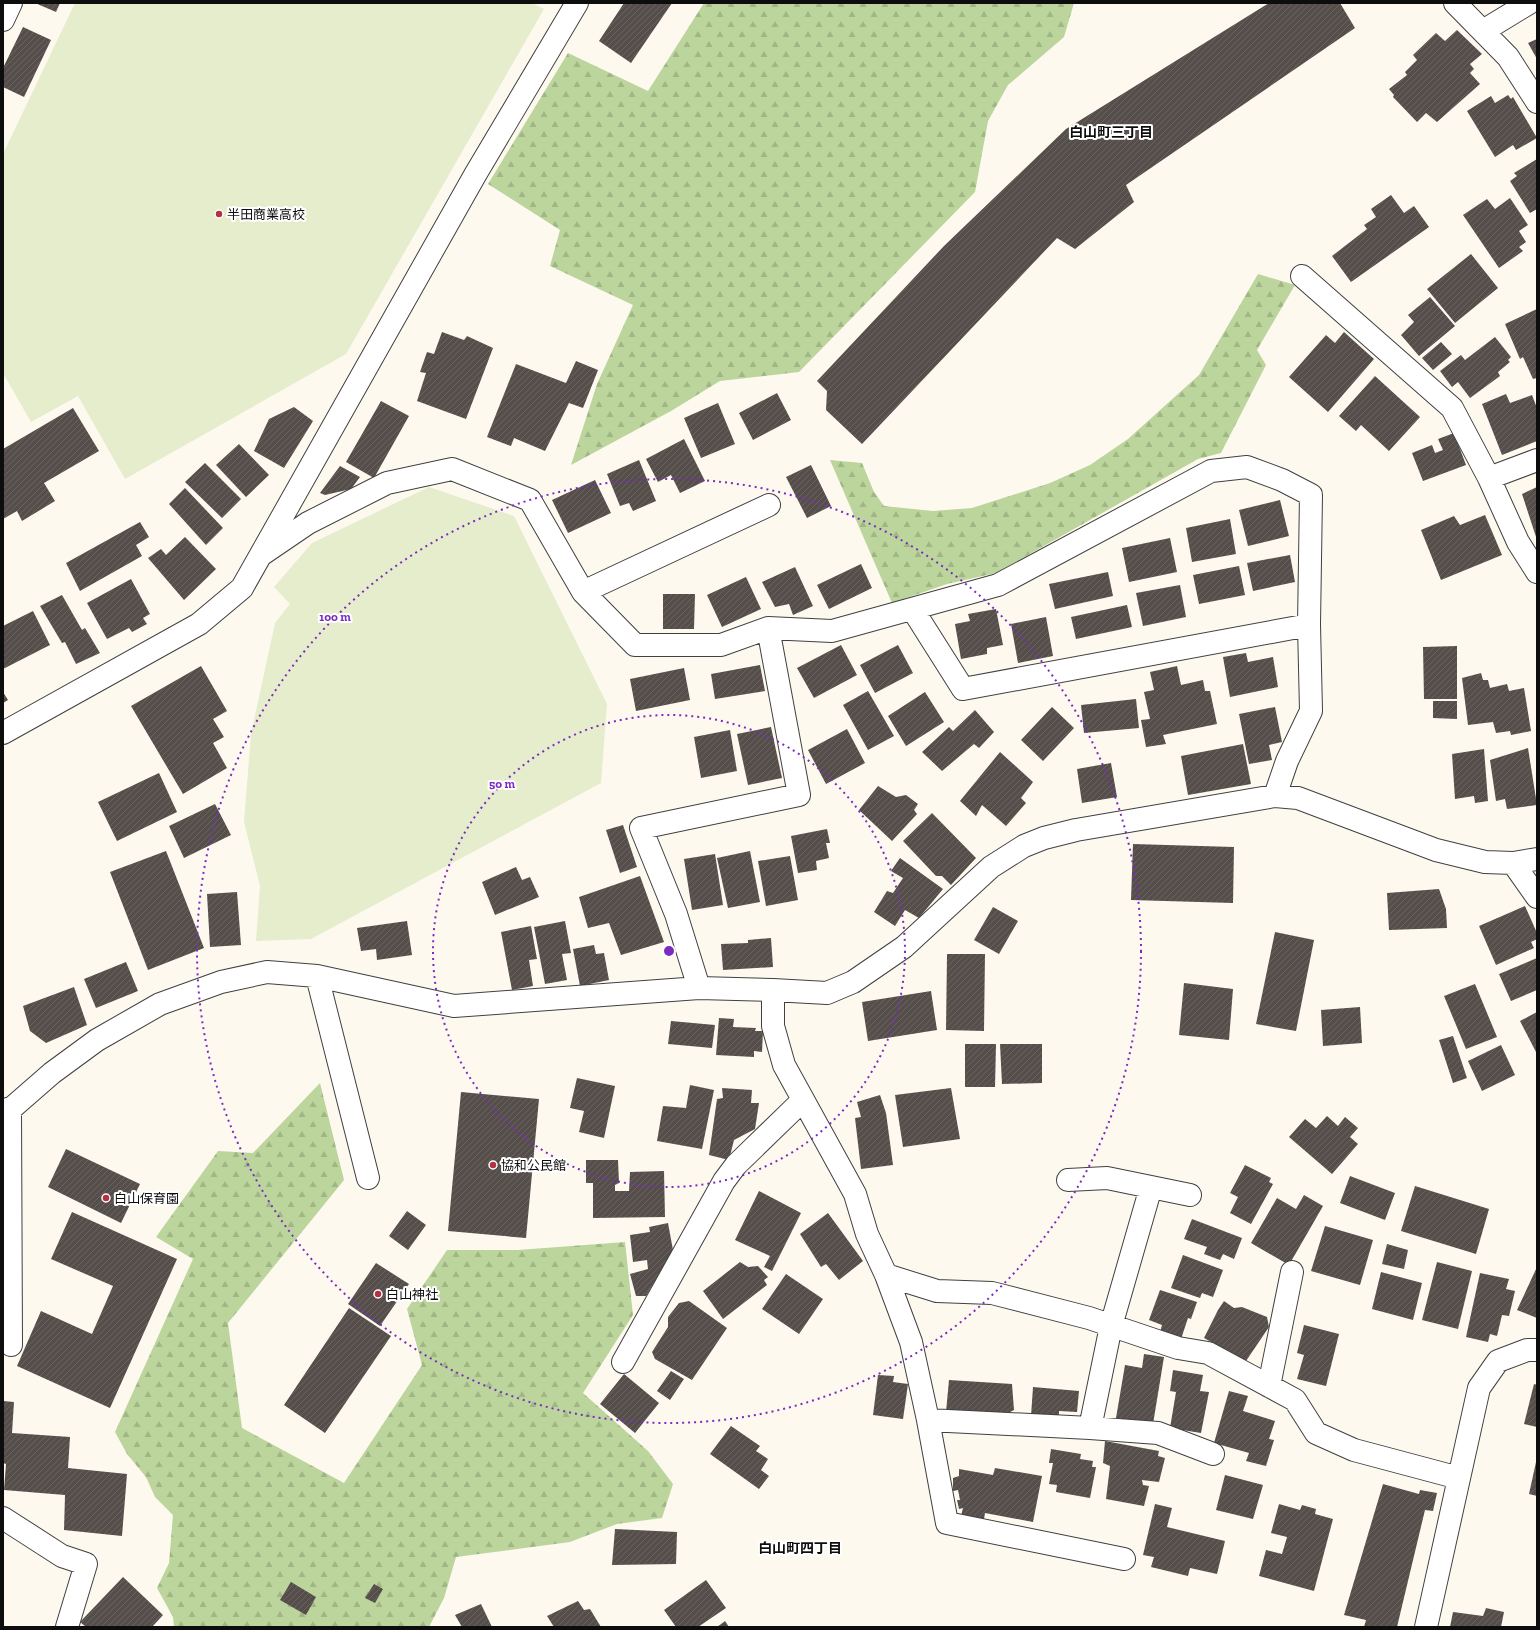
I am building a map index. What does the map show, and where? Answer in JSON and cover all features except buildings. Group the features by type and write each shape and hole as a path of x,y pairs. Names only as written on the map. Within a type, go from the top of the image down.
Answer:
{"street":[{"path":"3,20 11,3"},
{"path":"3,733 199,624 242,588 467,189 577,3"},
{"path":"1455,3 1508,57 1537,102"},
{"path":"1483,31 1529,3"},
{"path":"1302,276 1452,408 1489,478 1518,542 1537,572"},
{"path":"1489,478 1537,460"},
{"path":"261,555 308,523 387,483 452,469 530,500 584,592 635,645 721,645 768,628 832,631 913,610 998,585 1211,471 1247,467 1282,480 1311,495 1309,624 1311,711 1288,760 1275,796"},
{"path":"584,592 769,505"},
{"path":"913,610 963,689 1309,624"},
{"path":"699,988 676,914 641,828 799,795 768,628"},
{"path":"11,1345 7,1110 52,1073 97,1040 160,1004 221,982 267,972 317,976 454,1006 699,988 827,993 853,982 904,947 991,867 1024,846 1044,838 1076,830 1275,796 1298,798 1436,850 1485,862 1513,863 1537,859"},
{"path":"1513,863 1537,897"},
{"path":"317,976 368,1178"},
{"path":"773,990 772,1026 784,1065 855,1194 867,1234 886,1276 911,1342 928,1420 947,1523 1124,1559"},
{"path":"623,1362 724,1181 736,1165 803,1100"},
{"path":"1068,1180 1107,1178 1190,1194"},
{"path":"1090,1428 1111,1326 1151,1187"},
{"path":"1269,1386 1292,1272"},
{"path":"886,1276 937,1291 992,1293 1089,1318 1178,1348 1208,1353 1294,1400 1316,1434 1354,1450 1459,1478"},
{"path":"1426,1627 1479,1388 1498,1361 1527,1350 1537,1350"},
{"path":"928,1420 1158,1433 1213,1454"},
{"path":"3,1518 62,1556 86,1564 67,1627"}],"green space":[{"name":"半田商業高校","path":"75,3 532,3 544,9 346,354 125,479 78,396 31,422 3,373 3,154"},
{"path":"704,3 1074,3 1064,37 1008,85 988,121 975,192 799,372 720,381 671,411 571,465 597,384 633,305 550,266 560,230 488,184 568,53 648,91"},
{"path":"1258,274 1295,285 1257,350 1266,365 1221,453 1198,459 996,573 947,584 892,603 830,460 862,463 874,492 884,506 933,511 972,508 1050,483 1090,465 1128,439 1199,375"},
{"path":"429,487 514,516 607,704 601,783 311,939 256,941 260,886 244,822 251,734 275,623 290,604 274,587 312,543"},
{"path":"320,1083 344,1180 228,1323 242,1428 344,1483 422,1365 407,1309 447,1250 518,1250 625,1242 633,1315 583,1393 648,1451 673,1484 662,1518 617,1524 570,1542 456,1557 444,1598 429,1627 174,1627 173,1617 157,1588 169,1563 173,1515 155,1497 146,1477 127,1454 115,1432 193,1259 156,1237 218,1151 253,1153"}],"place":[{"name":"半田商業高校","path":"219,214"},
{"name":"協和公民館","path":"493,1165"},
{"name":"白山保育園","path":"106,1198"},
{"name":"白山神社","path":"378,1294"}],"district":[{"name":"白山町三丁目","path":"1111,132"},
{"name":"白山町四丁目","path":"800,1548"}]}
